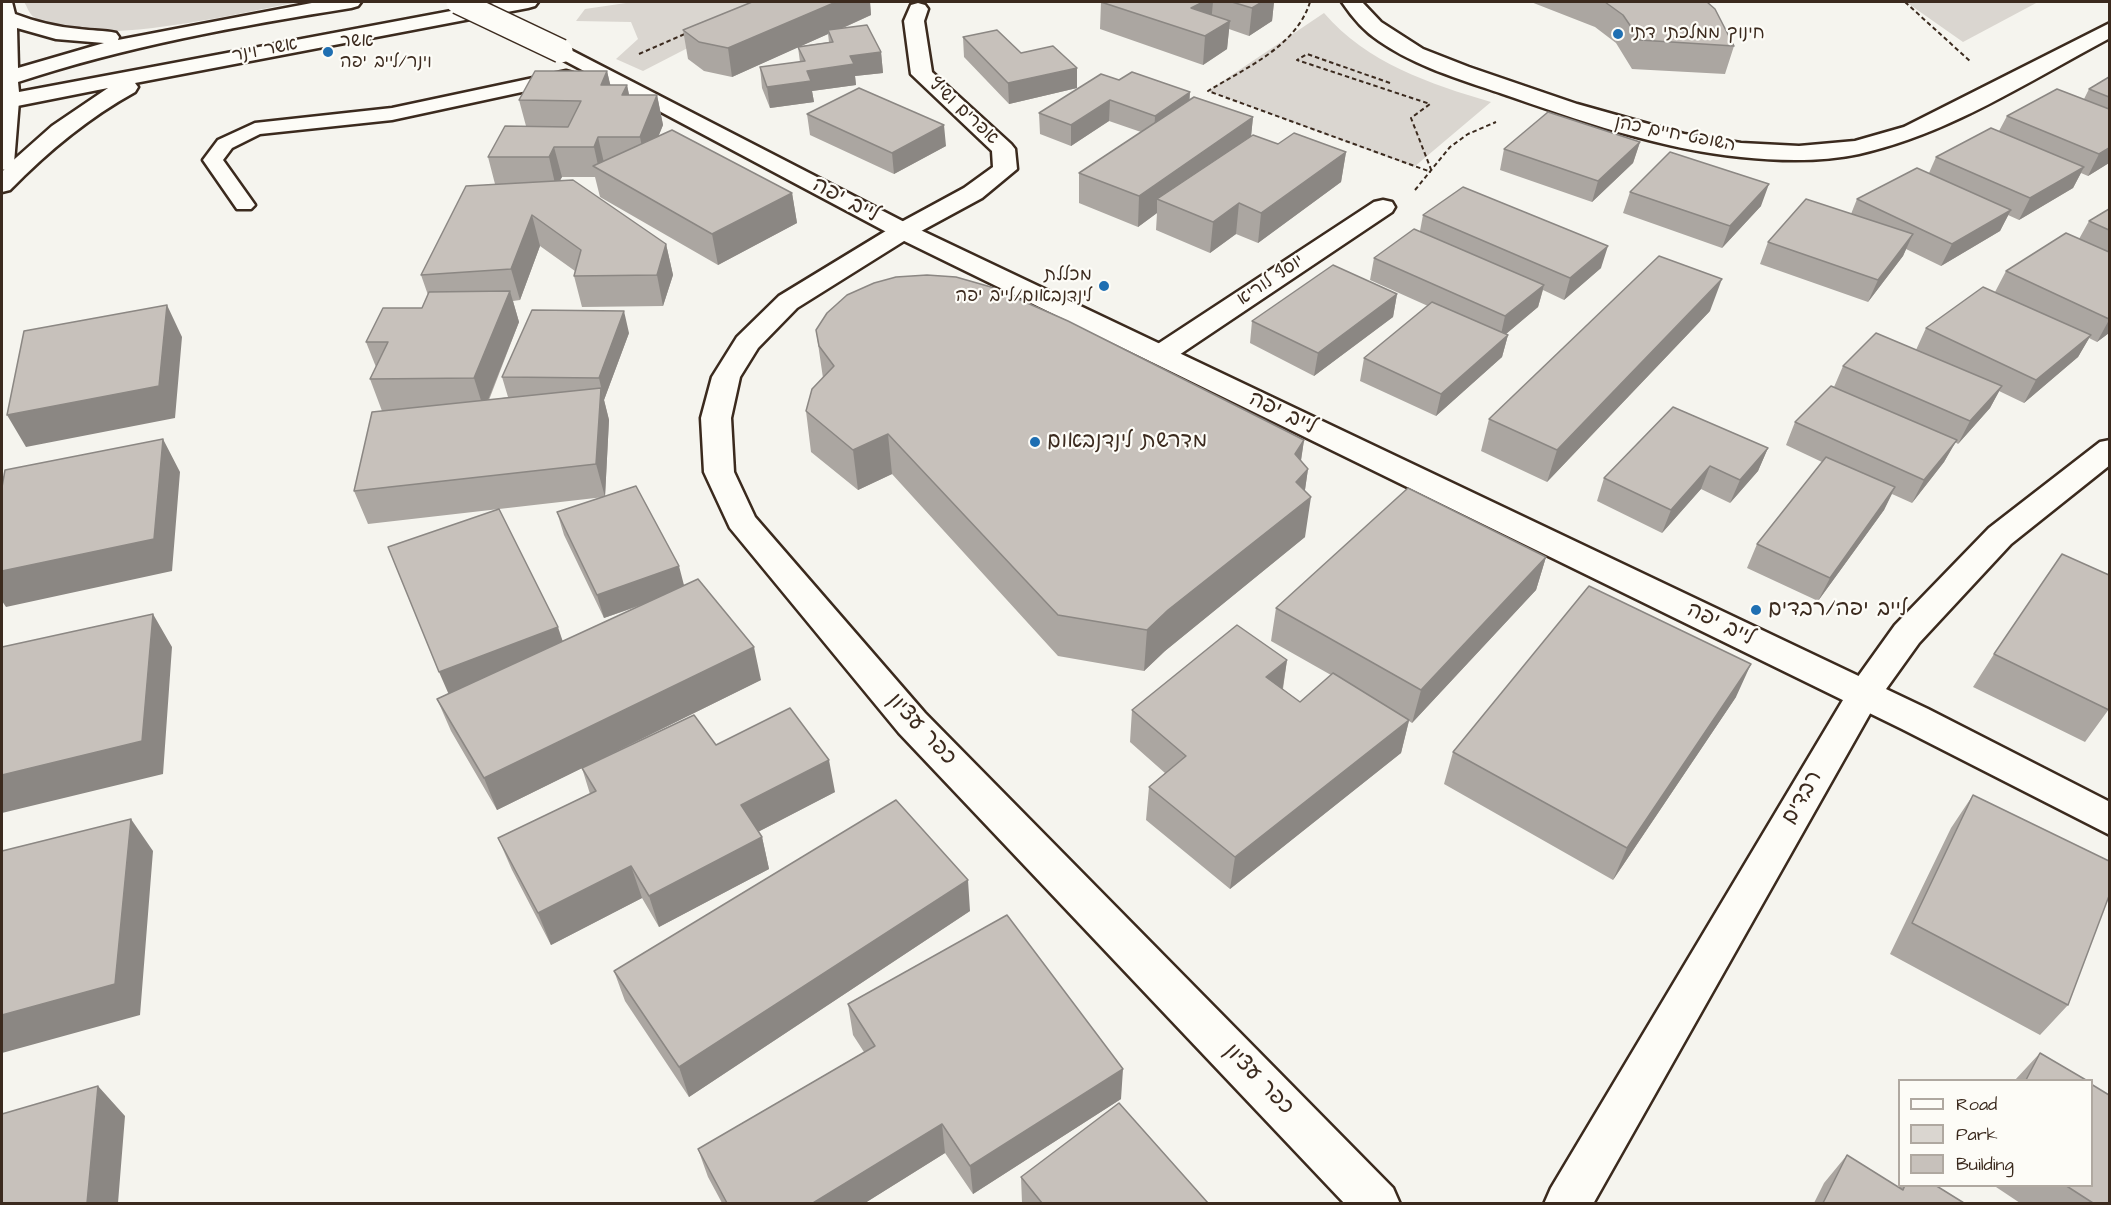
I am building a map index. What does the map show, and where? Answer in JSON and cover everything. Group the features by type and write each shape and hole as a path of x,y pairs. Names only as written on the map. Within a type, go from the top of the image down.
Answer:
{"street":[{"name":"לייב יפה","path":"458,2 598,70 903,231 1864,694 2109,820"},
{"name":"אשר וינר","path":"5,90 170,69 528,2"},
{"name":"השופט חיים כהן","path":"1352,2 1382,33 1404,47 1461,72 1610,123 1694,143 1735,149 1807,151 1858,146 1892,139 1930,124 2109,29"},
{"name":"אשר וינר","path":"5,90 358,6"},
{"path":"5,90 76,56 171,33 358,6"},
{"path":"4,9 33,28 81,37 171,33"},
{"path":"2,163 5,90 4,9"},
{"name":"אפרים ושיץ","path":"903,231 973,193 1005,169 1003,149 922,74 914,21 918,9"},
{"path":"2,184 26,159 76,117 125,88 170,69"},
{"name":"יוסף לוריא","path":"1160,355 1383,207"},
{"name":"כפר עציון","path":"903,231 788,302 747,343 726,376 716,418 719,472 741,521 912,723 1377,1203"},
{"name":"רבדים","path":"1566,1203 1864,694 1907,634 2000,536 2109,449"}],"lane":[{"path":"244,205 213,160 225,144 255,129 392,114 598,70"}],"path":[{"path":"1310,2 1309,11 1294,34 1208,91 1432,172"},
{"path":"1905,2 1998,88"},
{"path":"633,57 696,29"},
{"path":"1391,83 1307,54 1297,60 1430,104 1411,118 1432,172"},
{"path":"1383,207 1404,200 1432,172 1443,154 1466,134 1516,113 1540,99"}],"green space":[{"path":"24,2 299,2 162,27 123,31 87,31 56,27 34,17"},
{"path":"633,2 777,2 643,71 616,59 638,39 631,22 576,21 585,9"},
{"path":"1906,2 2038,2 1963,42"},
{"path":"1324,13 1360,45 1401,70 1445,88 1491,102 1414,167 1208,91"}],"building":[{"path":"752,2 836,2 728,48 699,42 683,30"},
{"path":"1101,2 1203,2 1191,8 1230,21 1205,36"},
{"path":"1232,2 1262,2 1252,8"},
{"path":"1605,2 1707,2 1715,9 1734,46 1640,40 1623,15"},
{"path":"867,25 881,52 850,56 854,64 807,71 811,81 767,87 760,67 805,61 798,47 833,42 828,30"},
{"path":"997,30 1021,53 1053,46 1077,68 1008,83 963,37"},
{"path":"535,71 607,71 601,85 627,85 622,95 657,95 640,137 598,137 594,147 554,147 549,157 488,157 505,126 568,127 581,101 519,100"},
{"path":"1132,72 1190,92 1155,116 1110,100 1071,125 1039,113 1101,74 1119,80"},
{"path":"2109,77 2109,97 2089,89"},
{"path":"859,88 944,125 892,153 807,114"},
{"path":"2057,89 2109,109 2109,148 2099,154 2007,116"},
{"path":"1194,97 1253,117 1139,196 1079,173"},
{"path":"1548,112 1640,142 1598,181 1504,149"},
{"path":"1991,128 2084,167 2030,198 1936,157"},
{"path":"672,130 792,193 712,234 593,166"},
{"path":"1294,133 1346,152 1261,213 1239,203 1213,222 1157,199 1253,135 1278,144"},
{"path":"1670,152 1769,184 1730,226 1630,192"},
{"path":"1917,168 2011,210 1952,244 1857,199"},
{"path":"573,180 666,244 657,275 574,276 581,250 532,215 511,269 421,275 466,186"},
{"path":"1463,187 1608,246 1570,278 1423,215"},
{"path":"1806,199 1913,234 1878,280 1768,242"},
{"path":"2109,209 2109,230 2089,221"},
{"path":"1414,229 1544,285 1505,316 1374,258"},
{"path":"2066,233 2109,252 2109,319 2006,271"},
{"path":"1659,256 1722,279 1557,450 1489,419"},
{"path":"1333,265 1397,294 1318,353 1252,321"},
{"path":"927,275 956,277 991,287 1068,321 1304,440 1295,454 1308,469 1296,482 1311,497 1168,610 1147,630 1058,615 888,434 853,450 806,411 812,389 834,366 819,346 816,330 827,313 847,295 874,283 896,277"},
{"path":"1983,287 2091,335 2036,380 1926,328"},
{"path":"510,291 474,378 370,379 388,342 366,342 383,308 422,308 429,292"},
{"path":"1432,302 1508,335 1441,394 1364,358"},
{"path":"167,305 159,386 7,415 24,331"},
{"path":"532,310 624,311 599,378 502,377"},
{"path":"1876,333 2002,386 1970,421 1843,366"},
{"path":"1831,386 1957,440 1924,480 1795,422"},
{"path":"601,388 596,464 354,491 372,412"},
{"path":"1673,407 1768,448 1740,480 1710,466 1671,510 1604,478"},
{"path":"163,439 154,539 2,571 2,487 5,470"},
{"path":"1826,457 1895,487 1830,578 1757,544"},
{"path":"636,486 679,566 597,595 557,512"},
{"path":"1408,488 1546,557 1421,690 1276,608"},
{"path":"499,509 558,627 439,672 388,547"},
{"path":"2062,554 2109,575 2109,710 1994,654"},
{"path":"698,579 754,647 484,778 437,699"},
{"path":"1589,586 1751,664 1627,848 1453,752"},
{"path":"153,614 142,741 2,775 2,647"},
{"path":"1237,625 1287,660 1266,677 1300,702 1333,673 1409,720 1235,857 1149,787 1186,756 1132,710"},
{"path":"790,708 829,760 741,805 762,837 649,896 631,866 538,913 498,838 596,791 582,768 694,715 716,745"},
{"path":"1973,795 2109,861 2109,896 2068,1005 1912,923"},
{"path":"896,800 968,880 679,1067 614,971"},
{"path":"131,819 115,984 2,1015 2,851"},
{"path":"1007,915 1123,1069 970,1166 942,1124 813,1203 727,1203 698,1149 875,1046 848,1004"},
{"path":"2040,1053 2084,1079 2027,1079"},
{"path":"2093,1085 2109,1095 2109,1203 2093,1203 2068,1187 2093,1187"},
{"path":"98,1086 87,1203 2,1203 2,1114"},
{"path":"1119,1103 1208,1203 1042,1203 1021,1177"},
{"path":"1847,1155 1903,1190 1904,1187 1938,1187 1964,1203 1823,1203"}],"place":[{"name":"חינוך ממלכתי דתי","path":"1618,34"},
{"name":"אשר וינר/לייב יפה","path":"328,52"},
{"name":"מכללת לינדנבאום/לייב יפה","path":"1104,286"},
{"name":"מדרשת לינדנבאום","path":"1035,442"},
{"name":"לייב יפה/רבדים","path":"1756,610"}]}
